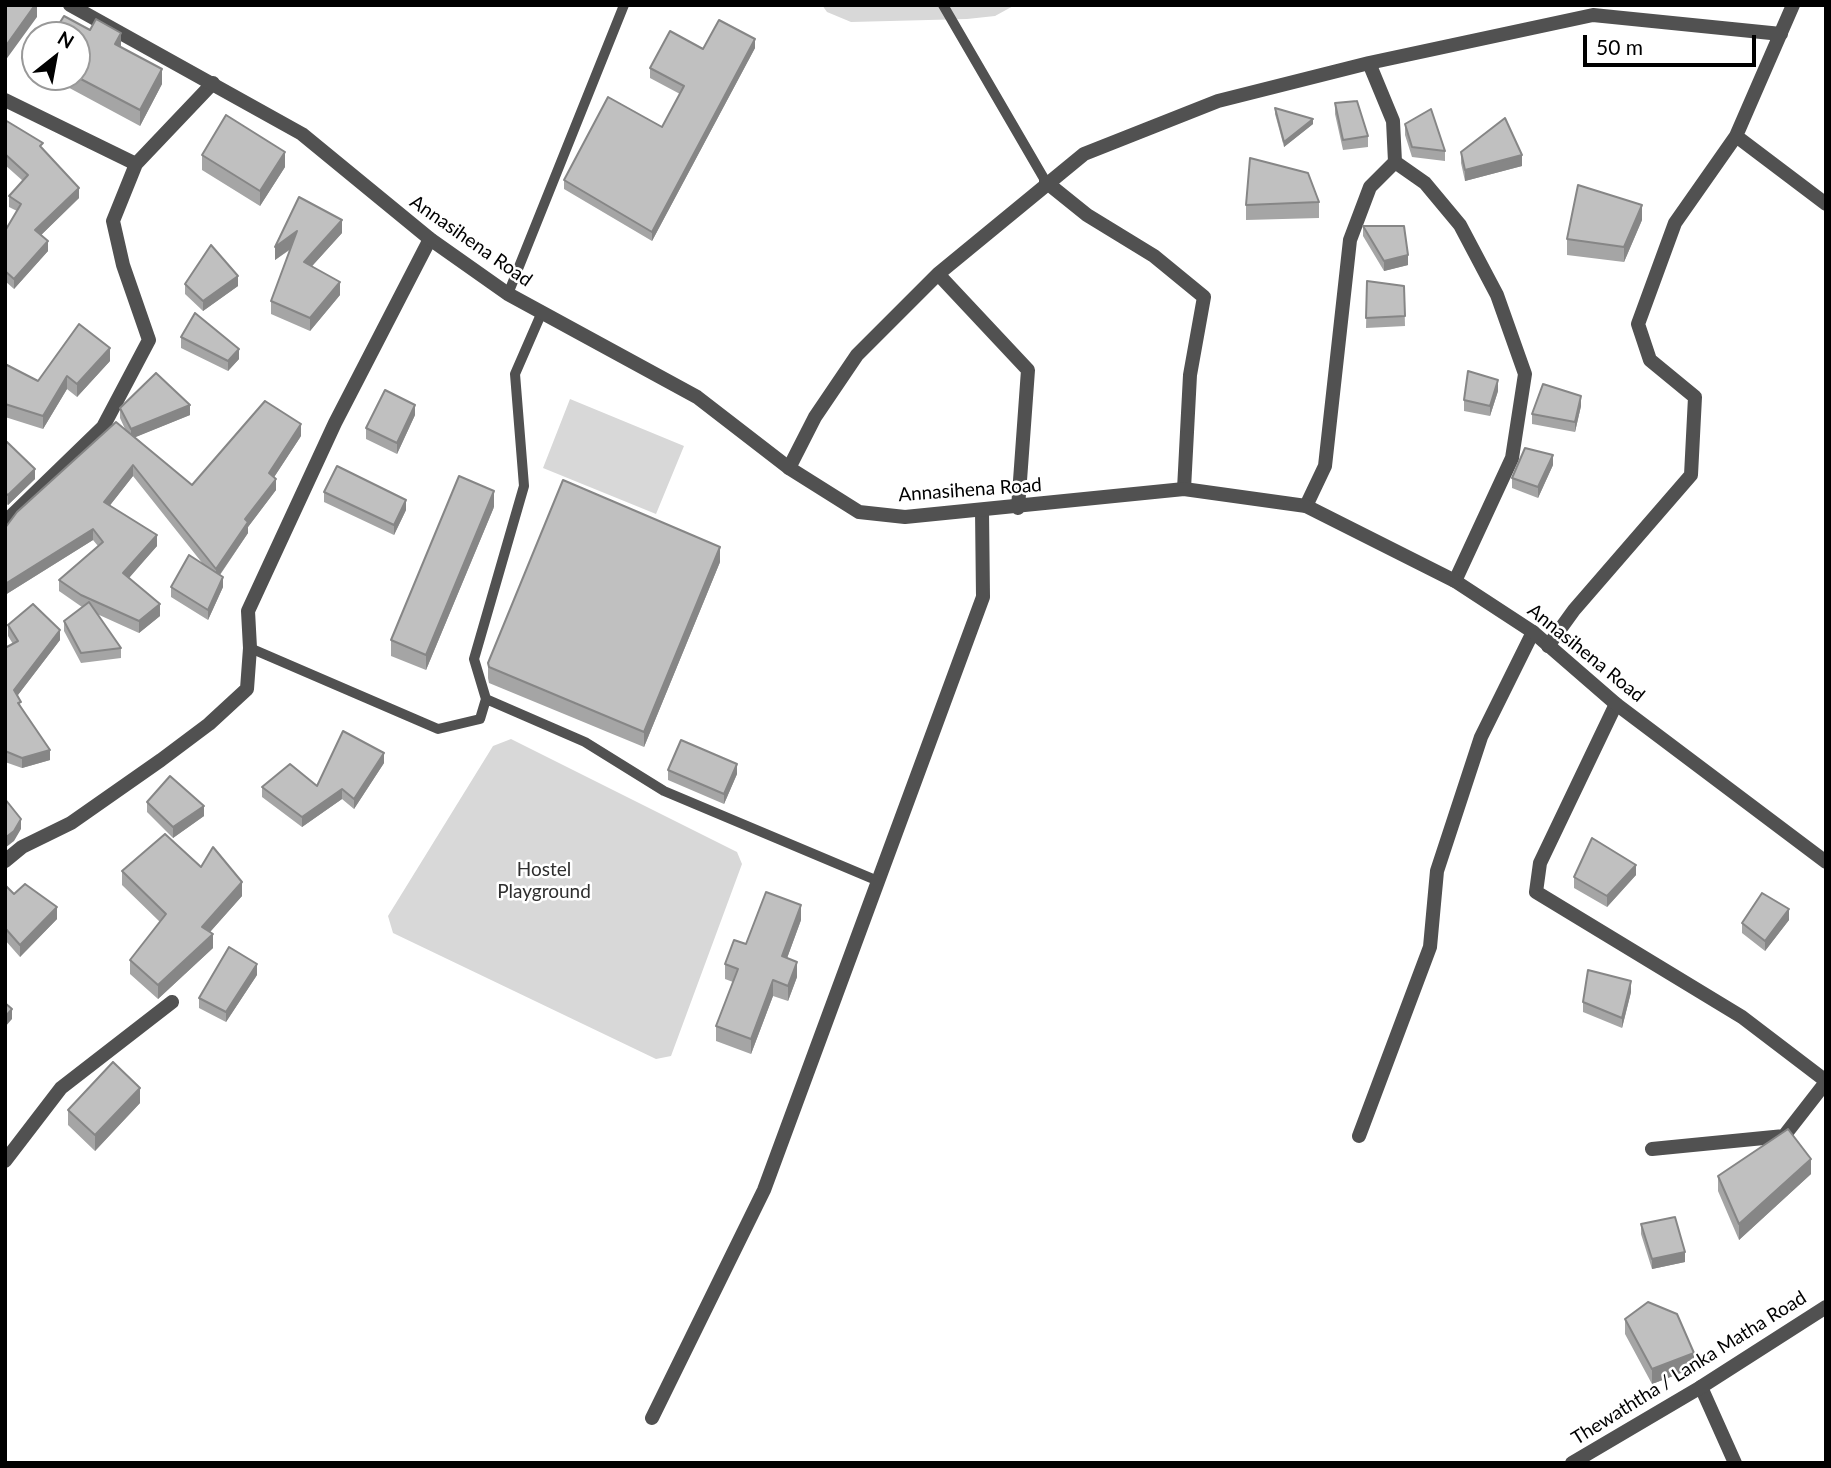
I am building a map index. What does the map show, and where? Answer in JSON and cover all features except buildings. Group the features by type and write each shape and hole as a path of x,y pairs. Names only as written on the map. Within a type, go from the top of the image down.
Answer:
{"street":[{"name":"Annasihena Road","path":"70,5 302,134 430,239 508,294 697,397 789,468 859,512 905,517 1018,508 1184,489 1306,506 1455,581 1533,632 1616,704 1826,862"},
{"path":"1548,646 1574,610 1691,475 1695,397 1650,360 1639,324 1675,223 1736,136 1793,5"},
{"path":"789,468 815,417 857,355 938,274 1046,182 1084,154 1218,101 1369,63 1593,15 1781,34"},
{"path":"1306,506 1325,466 1350,240 1370,187 1395,162 1393,121 1369,63"},
{"path":"5,522 103,427 149,340 123,265 113,221 136,164 214,83"},
{"path":"5,100 136,164"},
{"path":"1736,136 1826,204"},
{"path":"1395,162 1425,183 1460,225 1497,295 1525,374 1512,458 1455,581"},
{"path":"1046,182 1087,215 1154,256 1204,297 1190,374 1184,489"},
{"path":"5,861 22,847 71,823 209,724 247,689 250,648 248,611 335,423 430,239"},
{"path":"938,274 1028,370 1018,508"},
{"path":"652,1418 764,1190 983,597 982,511"},
{"path":"1359,1136 1430,947 1437,871 1481,737 1533,632"},
{"path":"1616,704 1540,863 1536,892 1742,1017 1826,1082 1784,1136 1652,1149"},
{"path":"5,1161 61,1088 172,1002"},
{"name":"Thewaththa / Lanka Matha Road","path":"1576,1462 1701,1387 1826,1307"},
{"path":"1701,1387 1735,1463"}],"lane":[{"path":"508,294 624,5"},
{"path":"943,5 1046,182"},
{"path":"250,648 438,729 480,719 486,699 474,659 524,486 515,374 542,312"},
{"path":"486,699 585,742 664,791 878,881"}],"green space":[{"path":"822,5 1015,5 995,16 967,19 851,22 827,12"},
{"path":"570,399 684,446 656,514 543,468"},
{"name":"Hostel Playground","path":"511,739 737,852 742,864 671,1056 656,1059 393,933 388,916 493,746"}]}
